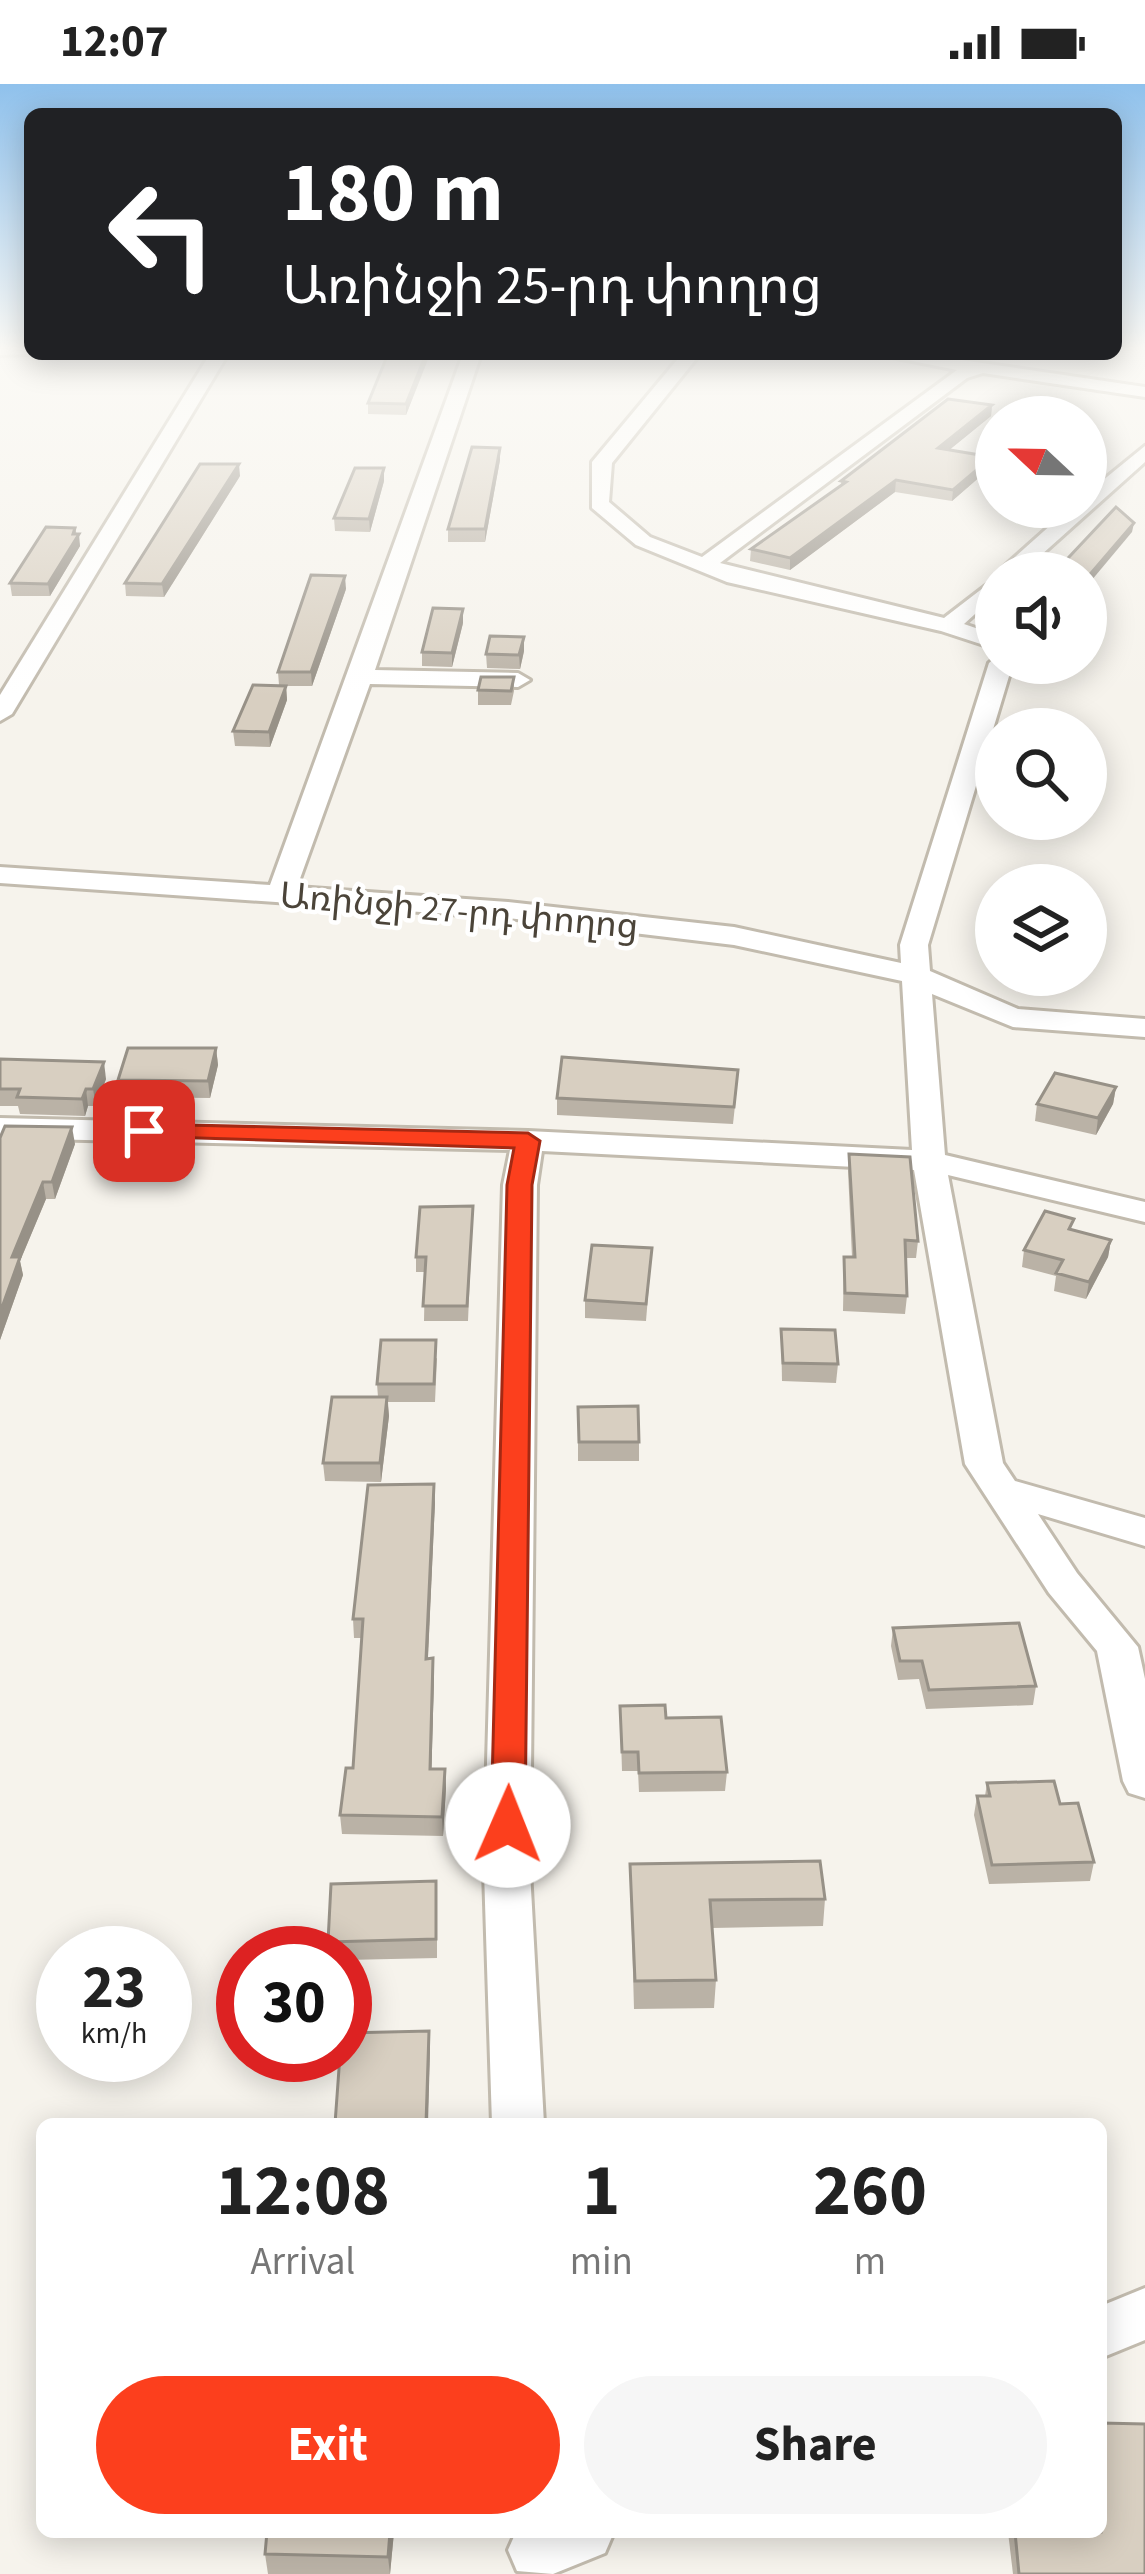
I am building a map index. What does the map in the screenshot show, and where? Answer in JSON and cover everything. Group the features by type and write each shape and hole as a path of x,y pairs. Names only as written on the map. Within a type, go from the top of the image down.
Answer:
{"street":[{"path":"0,714 151,464"},
{"path":"280,895 362,677 434,464"},
{"path":"602,464 599,505 643,541 735,577 975,635"},
{"path":"704,565 840,464"},
{"path":"1107,486 1131,464"},
{"path":"1032,552 1060,528"},
{"path":"948,626 975,602"},
{"path":"362,677 518,680"},
{"path":"994,684 914,945 928,1161 984,1464 1063,1583 1117,1647 1145,1781"},
{"name":"Առինջի 27-րդ փողոց","path":"0,875 508,910 734,936 914,975 1013,1018 1145,1028"},
{"path":"0,1128 528,1141 928,1161 1145,1212"},
{"path":"518,2118 507,1871 520,1185 528,1141"},
{"path":"1004,1491 1145,1532"},
{"path":"1107,2330 1145,2314"}],"building":[{"path":"200,464 239,464 162,584 125,583"},
{"path":"467,464 497,464 485,529 448,529"},
{"path":"863,464 975,464 975,471 953,490 896,480 790,558 751,549 846,482 841,481"},
{"path":"355,468 384,468 369,519 334,518"},
{"path":"1116,507 1134,523 1107,554 1074,552 1096,528 1107,528 1107,517"},
{"path":"46,527 75,528 73,534 79,534 48,584 10,583"},
{"path":"311,575 345,576 311,672 278,672"},
{"path":"433,608 463,609 452,653 422,652"},
{"path":"490,636 524,637 519,655 486,654"},
{"path":"481,677 514,677 511,691 478,690"},
{"path":"253,685 286,686 269,732 233,731"},
{"path":"128,1048 216,1048 208,1081 118,1080"},
{"path":"562,1057 738,1070 734,1107 557,1098"},
{"path":"0,1059 104,1062 93,1089 86,1089 82,1099 17,1097 20,1089 0,1089"},
{"path":"1055,1073 1116,1087 1098,1118 1037,1104"},
{"path":"5,1126 72,1127 52,1182 43,1182 12,1257 20,1257 0,1313 0,1138"},
{"path":"849,1154 910,1157 918,1241 905,1240 907,1296 845,1293 844,1257 855,1257"},
{"path":"473,1206 467,1306 423,1306 426,1257 416,1257 420,1207"},
{"path":"1045,1211 1074,1219 1069,1229 1111,1240 1089,1282 1056,1273 1063,1260 1024,1250"},
{"path":"592,1245 652,1248 646,1304 585,1300"},
{"path":"781,1329 835,1330 838,1364 783,1363"},
{"path":"381,1340 436,1340 434,1384 377,1384"},
{"path":"332,1397 387,1397 380,1463 323,1463"},
{"path":"638,1406 639,1442 579,1442 578,1407"},
{"path":"434,1484 426,1659 433,1658 430,1769 445,1769 442,1817 340,1815 346,1768 353,1768 363,1619 353,1619 368,1485"},
{"path":"1019,1623 1036,1686 929,1690 922,1661 900,1661 893,1628"},
{"path":"665,1705 666,1718 721,1717 727,1772 639,1773 638,1752 622,1752 620,1706"},
{"path":"1054,1781 1060,1804 1078,1803 1094,1862 992,1865 977,1796 990,1796 987,1783"},
{"path":"820,1861 825,1899 710,1900 716,1980 635,1981 630,1864"},
{"path":"436,1881 436,1939 372,1941 372,1926 329,1926 331,1884"},
{"path":"429,2031 426,2118 335,2118 338,2082 372,2082 372,2032"},
{"path":"1107,2423 1145,2424 1145,2574 1019,2574 1016,2538 1107,2538"},
{"path":"266,2538 390,2538 388,2557 265,2554"}],"route":[{"path":"144,1131 528,1141 520,1185 508,1825"}]}
